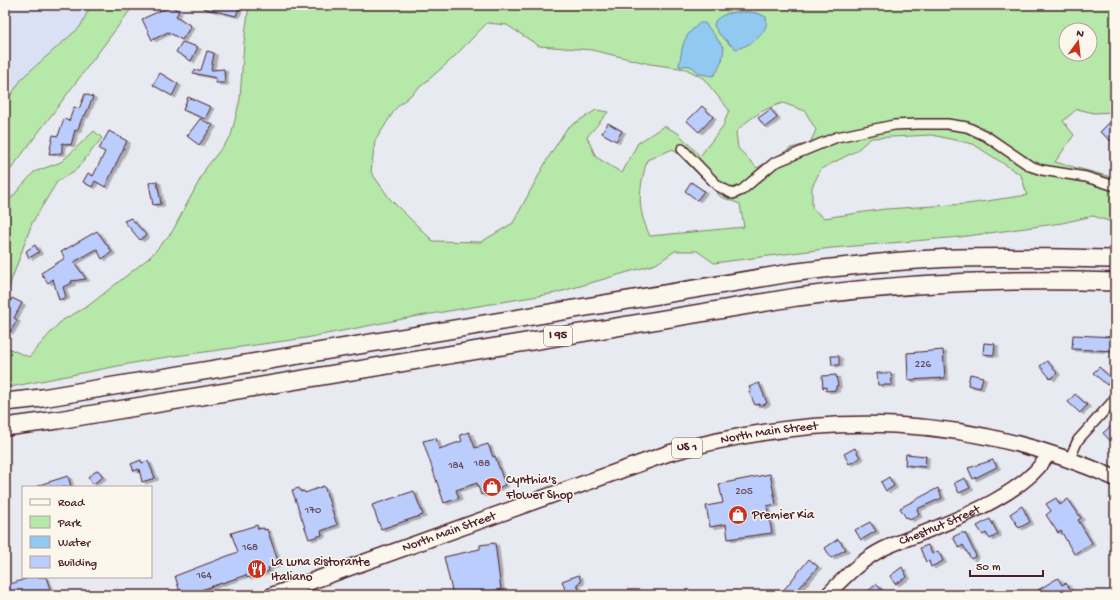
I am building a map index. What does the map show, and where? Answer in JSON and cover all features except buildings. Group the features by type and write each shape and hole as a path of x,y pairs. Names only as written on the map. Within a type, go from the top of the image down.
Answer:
{"highway":[{"name":"I 95","path":"5,402 50,397 790,273 846,266 934,259 995,257 1115,259"},
{"name":"I 95","path":"5,427 58,420 797,296 949,282 1041,280 1115,282"}],"main road":[{"name":"North Main Street","path":"273,595 669,453 731,438 803,426 883,424 946,428 998,438 1050,453 1115,478"}],"street":[{"path":"682,149 718,186 732,194 742,190 774,163 837,137 894,125 946,124 967,127 986,136 1030,166 1042,170 1086,177 1115,186"},
{"path":"1069,460 1078,440 1115,399"},
{"name":"Chestnut Street","path":"827,595 855,567 884,548 942,525 996,499 1023,483 1038,470 1050,453"}],"shaded area":[{"path":"5,5 91,5 80,27 23,77 5,104"}],"green space":[{"path":"91,5 134,5 5,177 5,104 23,77 80,27"},
{"path":"249,5 1115,5 1115,112 1094,113 1077,109 1063,121 1074,135 1055,162 1115,178 1115,223 1093,216 1062,223 960,237 832,248 714,263 697,251 675,251 656,264 556,293 413,317 306,338 154,359 5,388 5,347 29,357 61,321 88,306 150,257 172,232 206,168 231,136 240,99 244,42","holes":["733,12 750,12 760,14 731,46 714,26 726,14","487,23 507,25 539,46 592,50 650,64 686,69 703,78 729,110 723,126 700,156 678,133 664,126 638,143 622,173 596,157 587,137 608,112 596,110 567,128 548,158 513,223 481,242 433,241 390,199 371,172 375,141 396,108 451,60","723,58 715,74 696,67 685,65","783,103 805,111 816,130 810,143 791,148 757,168 738,148 736,132 752,118","932,135 973,144 1021,175 1027,195 967,204 885,209 824,218 812,208 812,187 821,169 856,151 871,138","673,149 721,197 740,204 744,227 650,236 642,216 640,198 642,180 647,160"]},
{"path":"94,131 102,138 77,169 57,182 32,223 5,298 5,205 34,172 61,162"}],"water":[{"path":"735,12 750,12 766,17 765,29 762,34 752,42 736,49 720,35 714,26 715,21 723,15"},
{"path":"700,23 705,23 724,48 719,67 713,76 700,74 689,66 679,66 681,52 686,37"}],"place":[{"name":"Cynthia's Flower Shop","path":"492,487"},
{"name":"Premier Kia","path":"738,515"},
{"name":"La Luna Ristorante Italiano","path":"257,569"}]}
